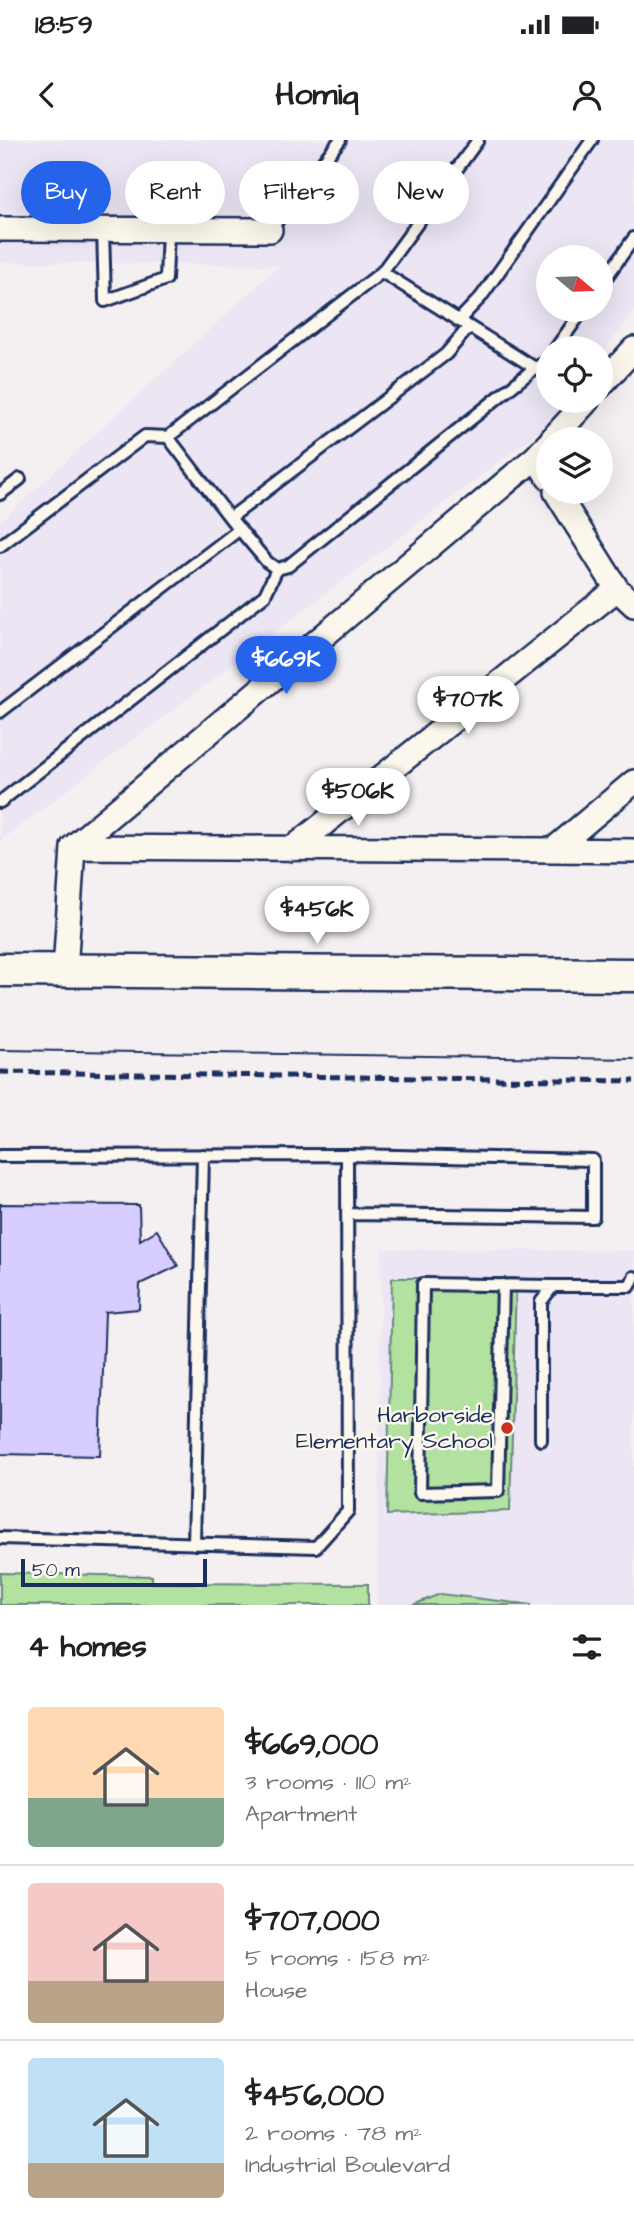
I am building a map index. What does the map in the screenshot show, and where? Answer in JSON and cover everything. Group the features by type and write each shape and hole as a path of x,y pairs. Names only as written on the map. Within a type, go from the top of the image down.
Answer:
{"main road":[{"path":"0,970 634,975"}],"street":[{"path":"0,229 270,230"},
{"path":"613,372 634,349"},
{"path":"563,427 576,413"},
{"path":"65,971 73,847 536,455"},
{"path":"564,504 617,589 634,605"},
{"path":"292,849 617,589"},
{"path":"553,850 634,782"},
{"path":"73,847 634,851"}],"lane":[{"path":"0,547 145,436 168,437 382,272 478,140"},
{"path":"458,321 481,297 592,140"},
{"path":"270,230 335,142"},
{"path":"103,229 105,301 166,279 168,229"},
{"path":"613,268 634,238"},
{"path":"0,802 265,595 277,569 288,566 535,368 382,272"},
{"path":"230,517 446,354 468,328"},
{"path":"168,437 240,530 267,562 277,569"},
{"path":"0,494 20,479"},
{"path":"0,712 240,530"},
{"path":"194,1544 203,1155"},
{"path":"0,1538 316,1547 348,1511 347,1155"},
{"path":"0,1156 347,1155 593,1160 593,1217 347,1214"},
{"path":"503,1285 498,1491 419,1493 423,1284 631,1286 634,1277"},
{"path":"541,1440 541,1302 553,1286"}],"shaded area":[{"path":"0,140 634,140 634,310 613,339 613,336 536,336 536,413 561,413 559,416 545,427 536,427 536,433 0,841 0,522 280,265 0,262"},
{"name":"Harborside Elementary School","path":"382,1249 634,1251 634,1605 377,1605"}],"green space":[{"path":"392,1278 516,1278 510,1511 387,1515"},
{"path":"0,1573 152,1576 152,1583 368,1584 368,1605 0,1605"},
{"path":"440,1594 532,1605 413,1605"}],"building":[{"path":"0,1204 139,1205 140,1240 157,1230 178,1266 140,1284 139,1309 105,1312 100,1456 0,1454"}],"tram line":[{"path":"0,1050 634,1059"}],"railway":[{"path":"0,1072 634,1081"}],"place":[{"name":"Harborside Elementary School","path":"507,1428"}]}
